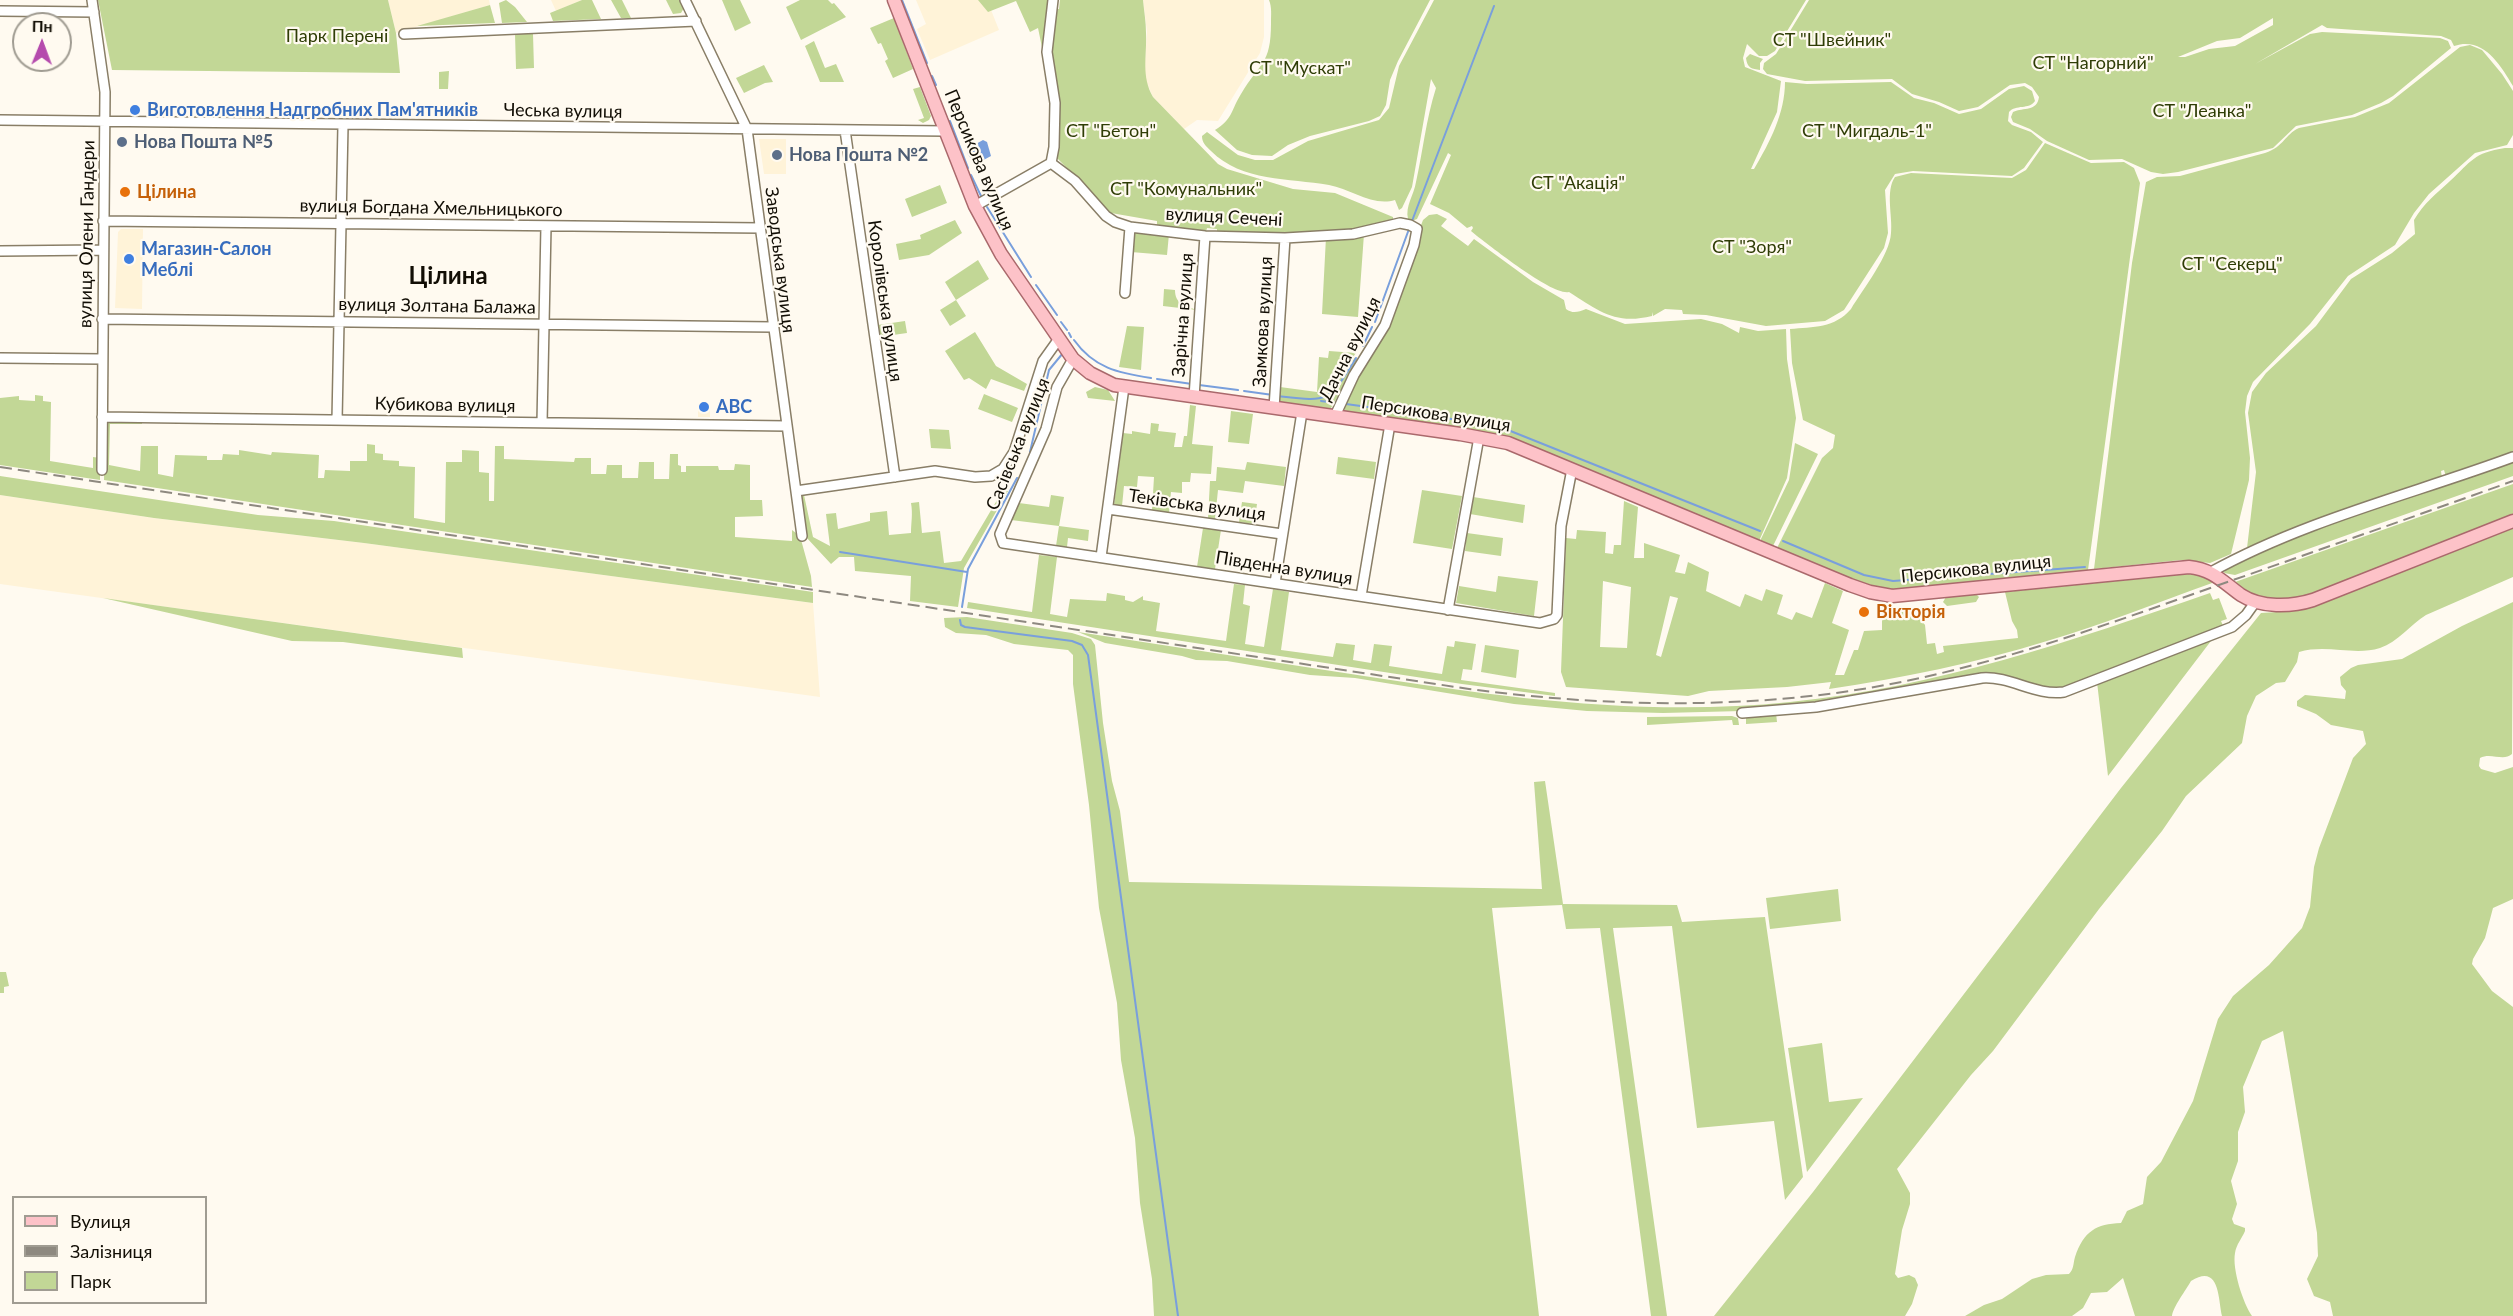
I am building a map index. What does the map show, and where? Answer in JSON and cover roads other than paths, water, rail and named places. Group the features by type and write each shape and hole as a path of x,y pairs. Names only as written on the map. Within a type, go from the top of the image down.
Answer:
{"main road":[{"name":"Персикова вулиця","path":"894,0 975,206 1011,270 1073,359 1090,373 1119,386 1479,437 1517,446 1830,577 1881,595 1911,595 2179,567 2211,572 2242,595 2256,602 2288,605 2313,600 2513,521"}],"street":[{"name":"вулиця Олени Гандери","path":"92,0 105,86 102,470"},
{"name":"Заводська вулиця","path":"685,0 747,129 802,536"},
{"path":"975,206 1051,163 1054,147 1055,103 1047,60 1053,0"},
{"path":"0,11 94,12"},
{"path":"404,34 696,21"},
{"name":"Чеська вулиця","path":"0,120 945,131"},
{"path":"337,420 342,125"},
{"name":"Королівська вулиця","path":"845,130 895,477"},
{"name":"вулиця Сечені","path":"1051,163 1075,181 1106,216 1130,227 1205,236 1285,238 1353,234 1400,223 1417,229"},
{"name":"вулиця Богдана Хмельницького","path":"103,222 760,228"},
{"path":"542,423 546,226"},
{"path":"1125,293 1130,227"},
{"name":"Дачна вулиця","path":"1335,417 1354,375 1385,325 1414,245 1417,229"},
{"name":"Зарічна вулиця","path":"1194,398 1205,236"},
{"name":"Замкова вулиця","path":"1274,408 1285,238"},
{"path":"0,251 102,250"},
{"name":"вулиця Золтана Балажа","path":"102,319 772,327"},
{"path":"796,491 942,471 983,477 998,473 1014,452 1046,354 1058,340"},
{"path":"0,358 102,359"},
{"name":"Сасівська вулиця","path":"1003,543 1000,534 1046,429 1053,396 1073,359"},
{"name":"Теківська вулиця","path":"1101,557 1122,400 1119,386"},
{"path":"1275,583 1302,412"},
{"name":"Кубикова вулиця","path":"102,417 787,426"},
{"path":"1362,597 1390,424"},
{"path":"1448,610 1479,437"},
{"path":"2211,572 2251,551 2298,532 2513,457"},
{"name":"Південна вулиця","path":"1003,543 1532,623 1547,622 1557,615 1561,526 1572,469"},
{"name":"Теківська вулиця","path":"1108,509 1282,534"},
{"path":"1742,713 1816,707 1983,678 2004,679 2048,693 2064,692 2232,627 2244,618 2256,602"}],"water":[{"path":"983,140 987,142 991,156 976,164 968,155 967,149"}],"waterway":[{"path":"902,0 927,63"},
{"path":"1412,221 1494,6"},
{"path":"932,76 936,85"},
{"path":"950,121 968,168"},
{"path":"971,175 981,196"},
{"path":"987,207 1031,277"},
{"path":"1375,322 1409,229"},
{"path":"1036,285 1057,315"},
{"path":"1061,322 1067,330"},
{"path":"1363,346 1372,327"},
{"path":"1069,333 1071,337"},
{"path":"1074,340 1090,357 1108,368 1151,378"},
{"path":"1030,452 1049,370 1063,353"},
{"path":"1278,396 1308,399 1326,396 1339,384 1356,358"},
{"path":"1157,379 1192,384"},
{"path":"1199,385 1238,390"},
{"path":"1244,391 1273,395"},
{"path":"1321,401 1336,403"},
{"path":"1346,404 1441,417 1508,430 1760,531"},
{"path":"962,607 968,569 1017,478"},
{"path":"1783,541 1864,575 1893,581 2085,567"},
{"path":"840,552 967,572"},
{"path":"960,620 961,625 965,627 1072,641 1082,645 1088,655 1178,1316"}],"railway":[{"path":"0,467 1469,689 1561,699 1653,703 1744,701 1836,693 1883,686 1974,665 2108,624 2513,481"}],"place":[{"name":"Виготовлення Надгробних Пам'ятників","path":"135,110"},
{"name":"Нова Пошта №5","path":"122,142"},
{"name":"Нова Пошта №2","path":"777,155"},
{"name":"Цілина","path":"125,192"},
{"name":"Магазин-Салон Меблі","path":"129,259"},
{"name":"ABC","path":"704,407"},
{"name":"Вікторія","path":"1864,612"}],"district":[{"name":"Цілина","path":"448,276"}],"park label":[{"name":"Парк Перені","path":"337,36"},
{"name":"СТ \"Швейник\"","path":"1832,40"},
{"name":"СТ \"Нагорний\"","path":"2093,63"},
{"name":"СТ \"Мускат\"","path":"1300,68"},
{"name":"СТ \"Леанка\"","path":"2202,111"},
{"name":"СТ \"Бетон\"","path":"1111,131"},
{"name":"СТ \"Мигдаль-1\"","path":"1867,131"},
{"name":"СТ \"Акація\"","path":"1578,183"},
{"name":"СТ \"Комунальник\"","path":"1186,189"},
{"name":"СТ \"Зоря\"","path":"1752,247"},
{"name":"СТ \"Секерц\"","path":"2232,264"}]}
